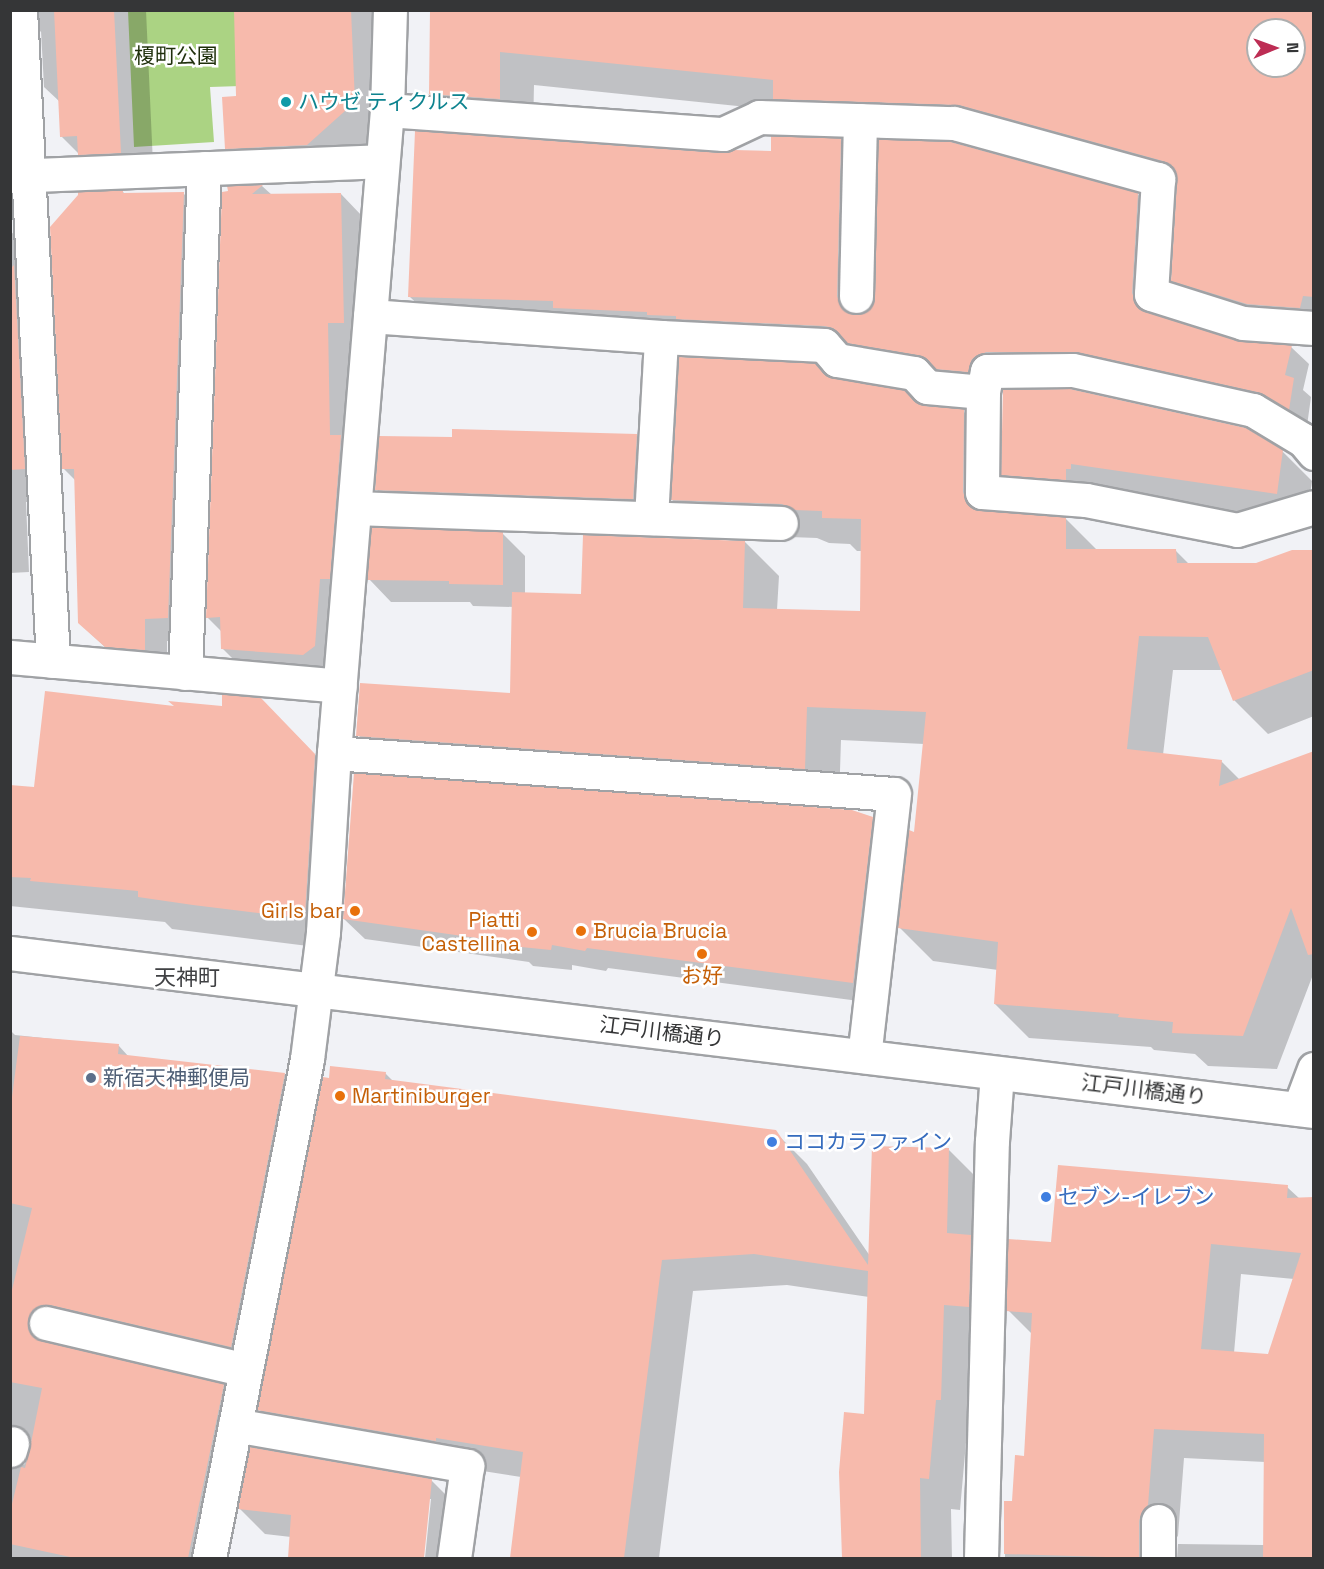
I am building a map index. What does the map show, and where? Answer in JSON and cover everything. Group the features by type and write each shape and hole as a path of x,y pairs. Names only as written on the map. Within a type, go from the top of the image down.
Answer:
{"street":[{"path":"20,10 20,175 53,661"},
{"path":"209,1558 307,1059 323,932 339,686 356,508 387,110 390,10"},
{"path":"387,110 723,134 759,117 954,123 1158,178 1151,294 1244,323 1314,328"},
{"path":"856,296 860,120"},
{"path":"20,175 382,162"},
{"path":"185,673 204,168"},
{"path":"370,316 661,337 824,345 837,360 914,373 927,387 983,392"},
{"path":"651,518 661,337"},
{"path":"1314,453 1303,440 1253,410 1072,370 987,371 983,392 982,492 1086,500 1237,530 1314,507"},
{"path":"356,508 782,523"},
{"path":"10,657 339,686"},
{"path":"334,753 894,794 864,1056"},
{"name":"江戸川橋通り","path":"10,953 1306,1110"},
{"path":"1306,1110 1314,1069"},
{"path":"981,1558 992,1141 998,1073"},
{"path":"46,1323 246,1370"},
{"path":"235,1425 467,1466 454,1558"},
{"path":"1158,1521 1158,1558"}],"green space":[{"name":"榎町公園","path":"128,11 272,11 274,85 210,87 214,142 134,147"}],"building":[{"path":"54,10 114,10 121,153 78,155 77,136 60,137"},
{"path":"234,10 351,10 355,102 307,145 225,149 222,97 236,96"},
{"path":"430,10 1314,10 1314,297 1303,296 1300,308 1247,304 1171,281 1177,180 1171,165 959,105 773,99 773,80 500,52 500,99 429,94"},
{"path":"415,131 722,153 734,150 771,151 771,136 841,138 837,296 846,312 855,315 865,312 872,305 875,296 878,139 951,142 1138,193 1132,293 1138,307 1237,341 1292,345 1285,375 1294,378 1289,410 1257,392 1076,352 986,352 972,359 968,372 936,369 917,355 847,343 833,328 825,326 676,319 676,316 647,315 647,312 553,308 553,301 408,297"},
{"path":"263,185 252,194 341,193 344,323 328,323 330,435 341,435 330,579 320,579 315,646 303,655 221,649 220,617 206,618 222,192 228,191 227,186"},
{"path":"123,190 123,193 184,192 168,618 145,619 145,650 105,647 78,623 74,469 62,469 50,227 78,195 78,192"},
{"path":"14,265 25,469 10,470 10,269"},
{"path":"679,357 815,363 823,372 834,378 905,390 913,400 925,406 964,409 963,492 966,501 972,508 981,511 1066,517 1066,549 1176,549 1177,563 1256,563 1292,550 1314,550 1314,670 1233,701 1208,637 1139,636 1127,749 1222,760 1219,786 1314,751 1314,954 1308,955 1291,908 1243,1036 1172,1033 1173,1022 1118,1017 1119,1014 994,1004 998,942 898,928 909,830 914,832 926,712 807,707 805,769 356,736 360,683 510,693 512,592 581,594 583,535 745,541 743,608 860,611 861,519 822,518 822,511 794,510 782,504 671,500"},
{"path":"1070,389 1246,428 1283,450 1277,494 1071,464 1071,469 1066,469 1066,480 1001,475 1003,390"},
{"path":"452,429 637,434 633,499 375,490 379,436 452,437"},
{"path":"371,527 503,532 503,585 449,584 449,581 367,580"},
{"path":"45,691 174,706 168,701 222,706 222,694 261,698 315,754 305,914 292,912 292,917 193,905 138,897 138,891 30,881 31,878 10,877 10,785 34,787"},
{"path":"354,773 852,810 873,817 853,983 587,948 585,951 552,945 551,950 511,946 511,943 343,919"},
{"path":"20,1036 119,1044 118,1054 285,1073 231,1347 50,1305 41,1305 33,1310 28,1319 28,1329 33,1336 42,1341 224,1384 188,1558 75,1558 10,1544 10,1512 21,1467 25,1468 42,1388 10,1382 10,1298 32,1208 10,1203 10,1112"},
{"path":"330,1066 386,1072 385,1079 776,1130 868,1265 872,1146 949,1148 947,1233 971,1235 969,1307 944,1305 941,1400 936,1400 929,1479 920,1478 921,1558 842,1558 839,1472 844,1412 864,1414 868,1271 754,1254 662,1260 624,1558 510,1558 523,1452 436,1438 436,1441 257,1410 323,1077 329,1078"},
{"path":"1058,1165 1288,1185 1287,1198 1314,1197 1314,1558 1263,1558 1264,1434 1154,1429 1148,1505 1139,1521 1139,1558 1004,1554 1004,1501 1012,1501 1015,1455 1024,1456 1032,1313 1006,1311 1008,1239 1051,1242","holes":["1211,1244 1301,1253 1268,1354 1201,1349"]},
{"path":"250,1447 432,1479 424,1558 288,1558 291,1515 238,1509"}],"place":[{"name":"ハウゼ ティクルス","path":"286,102"},
{"name":"Girls bar","path":"355,911"},
{"name":"Brucia Brucia","path":"581,931"},
{"name":"Piatti Castellina","path":"532,932"},
{"name":"お好","path":"702,954"},
{"name":"新宿天神郵便局","path":"91,1078"},
{"name":"Martiniburger","path":"340,1096"},
{"name":"ココカラファイン","path":"772,1142"},
{"name":"セブン-イレブン","path":"1046,1197"}],"district":[{"name":"天神町","path":"187,978"}]}
